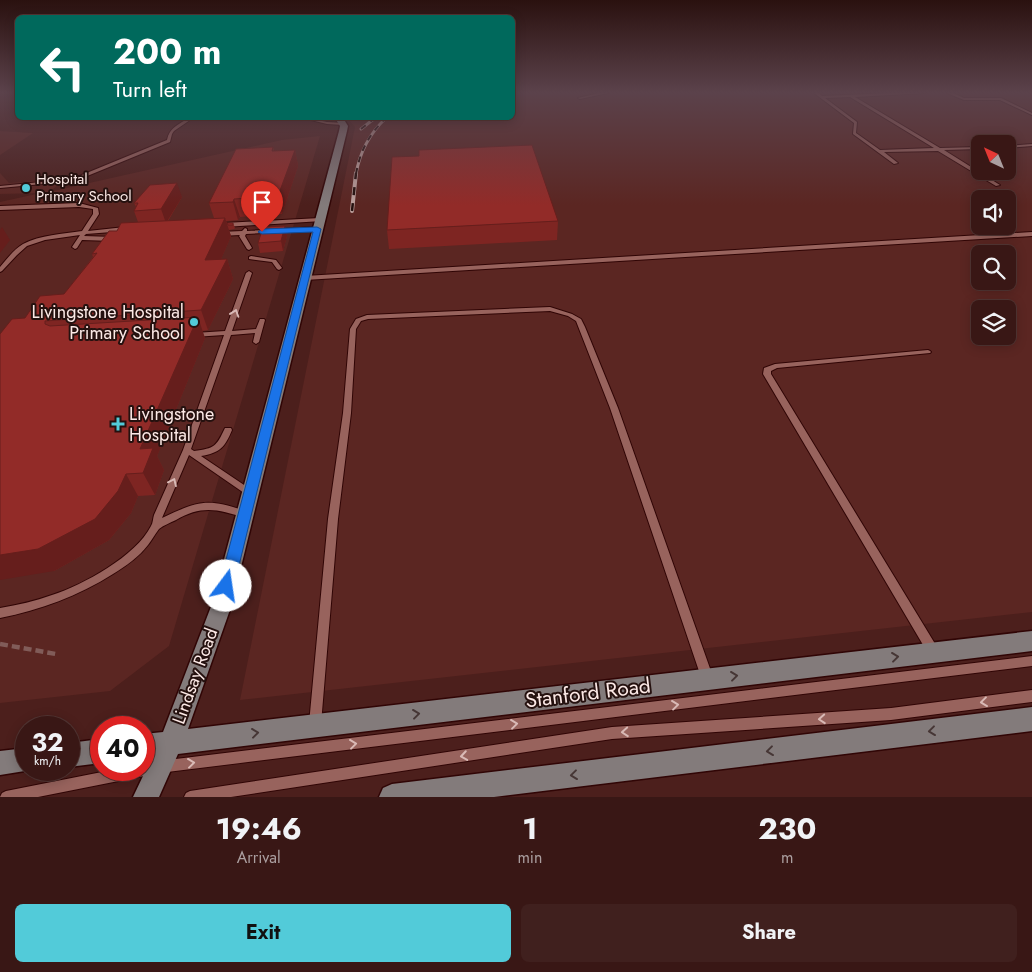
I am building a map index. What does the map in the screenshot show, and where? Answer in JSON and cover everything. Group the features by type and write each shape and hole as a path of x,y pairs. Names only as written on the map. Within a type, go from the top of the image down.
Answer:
{"street":[{"name":"Lindsay Road","path":"146,797 171,742 222,604 343,130"},
{"name":"Stanford Road","path":"155,744 1032,641"},
{"path":"392,797 1032,719"},
{"path":"0,763 15,761"}],"lane":[{"path":"0,187 81,178 169,141 173,130"},
{"path":"855,130 854,133 896,163"},
{"path":"908,130 998,185"},
{"path":"1016,146 1032,145"},
{"path":"879,151 971,148"},
{"path":"0,208 92,206 97,210 96,214 75,247"},
{"path":"249,224 244,232 243,239 249,248"},
{"path":"218,225 318,224"},
{"path":"214,234 318,224"},
{"path":"0,270 24,246 37,241 136,229"},
{"path":"305,278 1032,234"},
{"path":"83,236 116,239"},
{"path":"251,258 277,262 279,268"},
{"path":"156,527 158,515 190,452 249,273"},
{"path":"315,726 333,519 347,413 353,329 358,320 367,317 550,309 563,311 579,320 614,408 708,679"},
{"path":"256,342 262,320"},
{"path":"189,336 259,331"},
{"path":"928,352 774,366 767,370 767,374 934,652"},
{"path":"190,452 208,452 217,448 224,441 228,430"},
{"path":"190,452 250,493"},
{"path":"0,613 22,609 46,601 80,588 102,576 145,542 156,527 179,513 196,506 224,506 245,514"},
{"path":"6,797 159,767 1032,662"},
{"path":"190,797 612,733 891,714 1032,696"}],"path":[{"path":"0,644 56,654"}],"shaded area":[{"path":"354,130 1032,130 1032,612 240,700"},
{"name":"Hospital Primary School","path":"0,131 33,133 0,155"},
{"name":"Livingstone Hospital","path":"320,136 169,646 110,691 0,703 0,202 41,193 0,194 0,173 9,183 66,179 49,192 282,140"}],"building":[{"path":"532,145 558,221 387,230 392,157 419,156 419,150"},
{"path":"273,147 272,151 295,150 278,196 209,203 236,149"},
{"path":"177,183 161,209 134,211 138,203 134,203 150,185"},
{"path":"225,218 205,260 227,259 201,310 45,321 45,324 50,326 198,317 140,449 153,448 143,473 126,474 118,491 95,519 38,549 0,555 0,334 12,319 25,318 40,296 64,294 97,253 92,254 109,231 117,231 121,223"},
{"path":"285,226 281,241 258,243 263,227"}],"railway":[{"path":"356,174 366,143 375,130"},
{"path":"352,211 356,173"}],"place":[{"name":"Hospital Primary School","path":"26,188"},
{"name":"Livingstone Hospital Primary School","path":"194,322"},
{"name":"Livingstone Hospital","path":"118,424"}],"route":[{"path":"226,586 288,352 317,229 262,232"}]}
